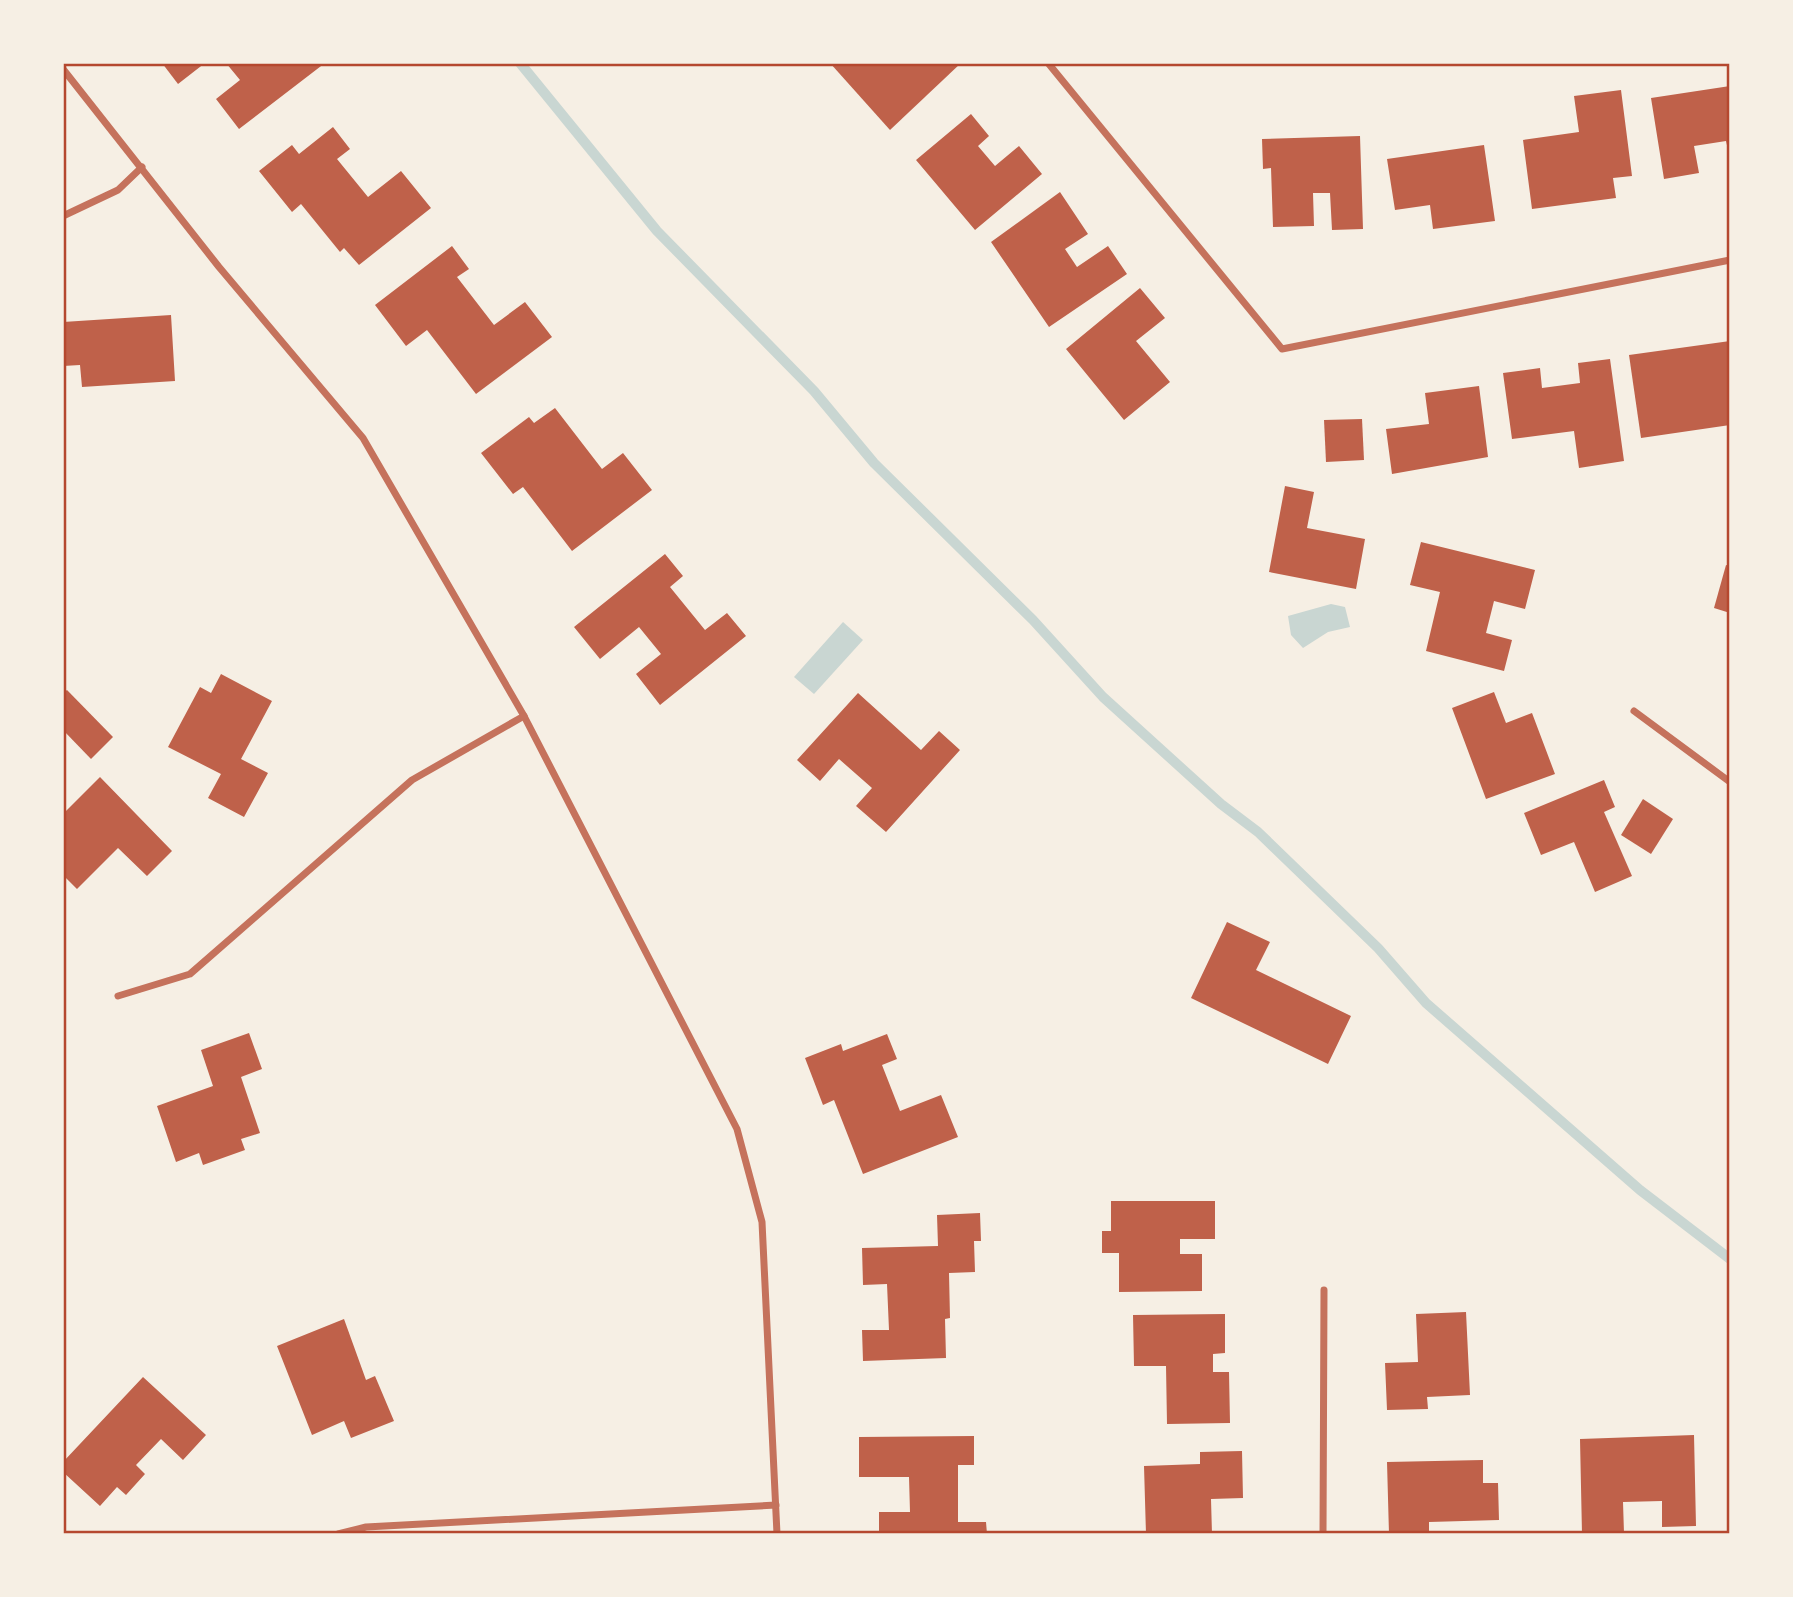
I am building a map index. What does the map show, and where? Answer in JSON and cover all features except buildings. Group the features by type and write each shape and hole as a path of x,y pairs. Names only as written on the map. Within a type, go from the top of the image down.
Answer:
{"street":[{"path":"1048,63 1282,349 1730,260"},
{"path":"63,69 219,267 363,438 524,716 737,1129 762,1222 777,1534"},
{"path":"63,216 118,190 142,167"},
{"path":"1634,712 1730,782"},
{"path":"118,996 190,974 412,780 524,716"},
{"path":"1323,1534 1324,1290"},
{"path":"338,1534 366,1527 776,1505"}],"shaded area":[{"path":"1331,604 1345,607 1350,627 1328,632 1303,648 1291,635 1288,616"},
{"path":"843,622 863,640 814,694 794,677"}],"waterway":[{"path":"520,63 657,231 814,391 874,463 1033,620 1103,697 1221,804 1258,832 1378,948 1426,1003 1640,1190 1730,1259"}]}
